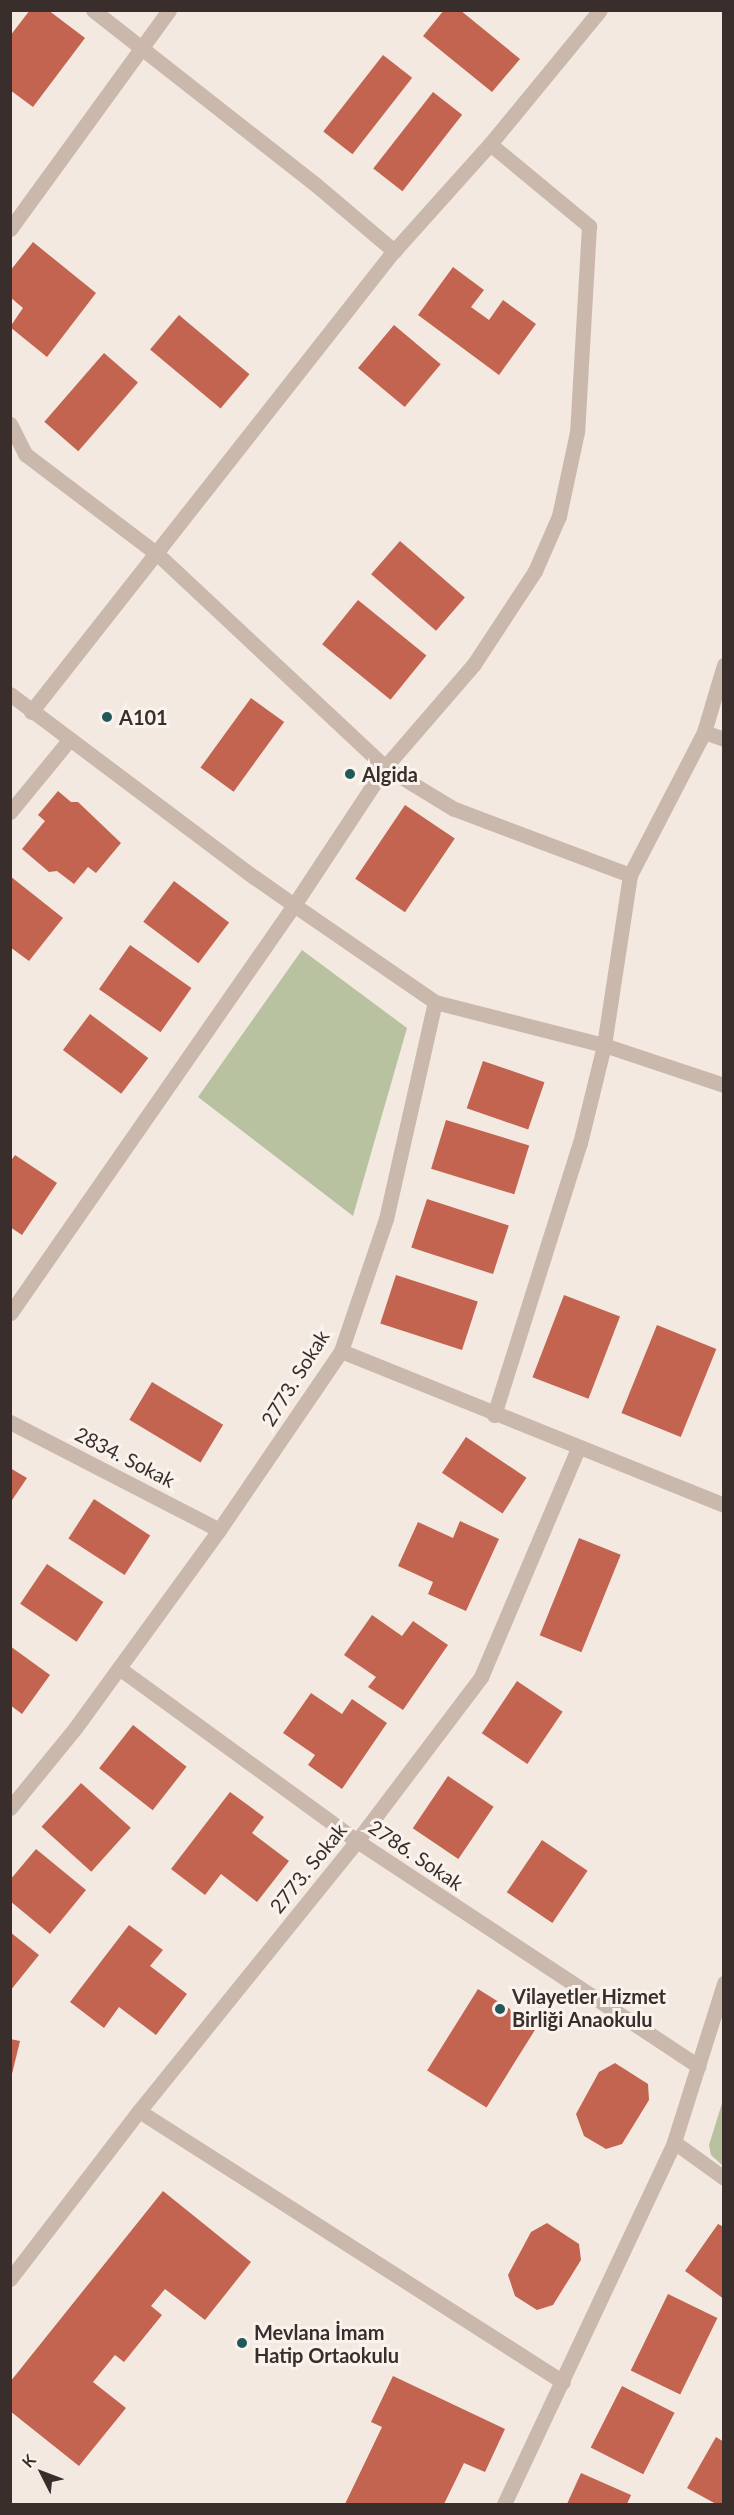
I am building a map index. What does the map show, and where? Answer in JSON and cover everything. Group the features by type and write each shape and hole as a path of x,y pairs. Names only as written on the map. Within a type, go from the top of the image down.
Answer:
{"street":[{"path":"93,10 315,184 394,251"},
{"path":"10,229 143,49 169,10"},
{"path":"31,712 394,251 490,144 600,10"},
{"path":"10,1313 294,905 385,767 474,664 535,571 559,516 577,432 589,226 490,144"},
{"path":"10,424 25,454 156,553 385,767 454,809 630,875"},
{"path":"494,1415 580,1143 604,1045 630,875 704,732 723,665"},
{"path":"10,694 31,712 294,905 435,1002 604,1045 723,1085"},
{"path":"704,732 723,739"},
{"path":"10,812 70,739"},
{"name":"2773. Sokak","path":"10,1808 119,1668 219,1530 341,1351 386,1219 435,1002"},
{"path":"341,1351 494,1415 723,1505"},
{"name":"2834. Sokak","path":"10,1422 219,1530"},
{"name":"2773. Sokak","path":"10,2279 139,2110 357,1841 480,1677 578,1448"},
{"name":"2786. Sokak","path":"119,1668 357,1841 698,2066"},
{"path":"504,2505 674,2142 723,1983"},
{"path":"139,2110 563,2382"},
{"path":"674,2142 723,2178"}],"green space":[{"path":"302,950 407,1028 353,1216 198,1097"},
{"path":"723,2100 723,2166 711,2155 709,2145"}],"building":[{"path":"30,10 48,10 85,38 33,107 10,90 10,36"},
{"path":"444,10 460,10 520,59 492,92 423,36"},
{"path":"383,55 412,78 352,154 323,131"},
{"path":"433,92 462,115 402,191 373,168"},
{"path":"33,242 96,293 47,357 10,327 23,308 10,297 10,271"},
{"path":"453,267 484,290 471,307 489,320 503,300 536,324 499,375 418,315"},
{"path":"179,315 249,374 221,409 150,349"},
{"path":"394,325 441,364 405,407 358,368"},
{"path":"104,353 138,383 78,451 44,422"},
{"path":"400,541 465,597 436,631 371,574"},
{"path":"358,600 426,655 391,700 322,644"},
{"path":"251,698 284,722 234,792 200,768"},
{"path":"58,791 71,802 78,802 121,843 96,873 88,867 74,884 57,871 49,872 22,849 45,821 38,815"},
{"path":"405,805 455,839 405,912 355,879"},
{"path":"10,876 63,918 29,961 10,947"},
{"path":"174,881 229,923 198,963 143,922"},
{"path":"130,945 191,988 160,1032 99,989"},
{"path":"90,1014 148,1058 121,1094 63,1050"},
{"path":"483,1061 544,1082 528,1129 467,1108"},
{"path":"446,1120 529,1145 514,1194 431,1169"},
{"path":"15,1155 57,1183 22,1235 10,1227 10,1162"},
{"path":"427,1199 509,1226 493,1274 411,1248"},
{"path":"396,1275 478,1302 462,1350 380,1324"},
{"path":"564,1295 620,1317 588,1399 532,1377"},
{"path":"657,1325 716,1349 681,1437 621,1413"},
{"path":"152,1382 223,1425 200,1462 129,1420"},
{"path":"466,1437 527,1478 502,1513 442,1473"},
{"path":"10,1468 27,1478 10,1503"},
{"path":"94,1499 150,1535 125,1575 68,1538"},
{"path":"460,1521 499,1539 466,1611 428,1594 433,1582 398,1566 418,1522 453,1538"},
{"path":"579,1538 621,1555 581,1652 540,1635"},
{"path":"47,1564 103,1602 77,1642 20,1604"},
{"path":"372,1615 402,1636 413,1621 448,1645 403,1710 368,1687 376,1677 344,1655"},
{"path":"10,1646 50,1675 22,1714 10,1705"},
{"path":"517,1681 563,1712 527,1764 482,1733"},
{"path":"311,1693 342,1714 352,1699 387,1723 342,1789 308,1765 315,1755 283,1733"},
{"path":"133,1725 187,1767 153,1810 99,1768"},
{"path":"448,1776 494,1807 458,1859 413,1828"},
{"path":"81,1783 131,1828 91,1872 42,1827"},
{"path":"230,1792 264,1817 252,1833 289,1861 257,1902 221,1874 205,1895 171,1869"},
{"path":"542,1840 588,1871 552,1923 507,1892"},
{"path":"36,1849 86,1890 50,1934 10,1901 10,1880"},
{"path":"129,1925 163,1950 150,1966 187,1994 156,2035 119,2007 104,2028 70,2002"},
{"path":"10,1932 39,1955 10,1991"},
{"path":"478,1989 537,2026 486,2108 427,2070"},
{"path":"10,2039 20,2041 11,2078 10,2078"},
{"path":"615,2063 648,2084 649,2100 622,2144 606,2149 584,2136 576,2114 599,2072"},
{"path":"163,2191 251,2262 205,2320 165,2289 151,2306 162,2315 124,2362 115,2355 93,2382 126,2408 79,2466 10,2411 10,2382"},
{"path":"547,2223 579,2244 581,2260 553,2305 537,2310 515,2296 508,2275 531,2232"},
{"path":"718,2224 724,2227 724,2299 685,2271"},
{"path":"668,2294 717,2318 680,2395 631,2370"},
{"path":"393,2376 505,2429 485,2472 464,2463 444,2504 345,2504 382,2427 371,2422"},
{"path":"622,2386 675,2413 643,2474 591,2447"},
{"path":"716,2437 724,2442 724,2504 716,2504 687,2488"},
{"path":"581,2473 631,2495 627,2504 567,2504"}],"place":[{"name":"A101","path":"107,717"},
{"name":"Algida","path":"350,774"},
{"name":"Vilayetler Hizmet Birliği Anaokulu","path":"500,2009"},
{"name":"Mevlana İmam Hatip Ortaokulu","path":"242,2343"}]}
